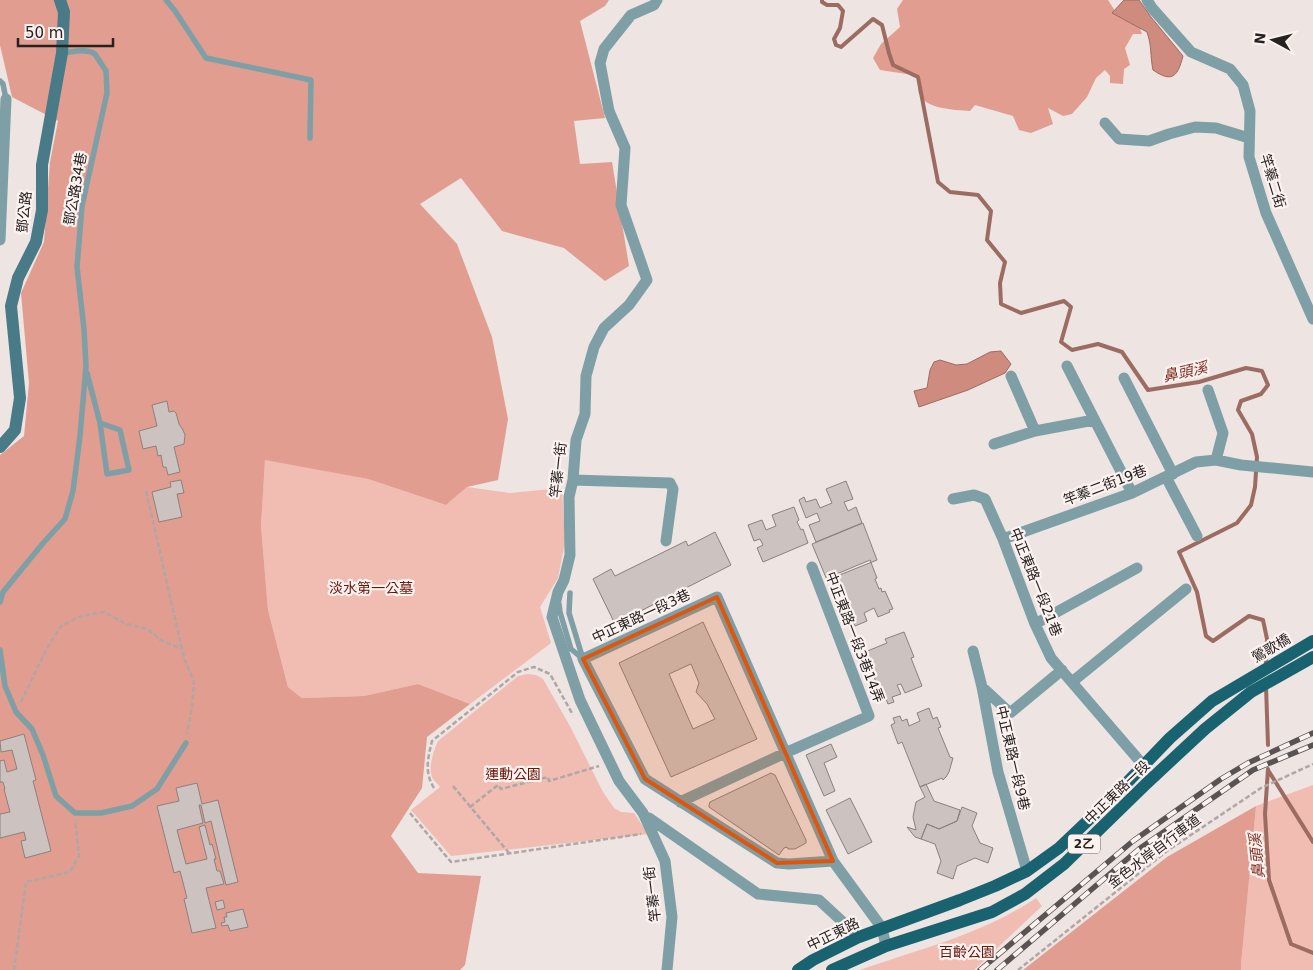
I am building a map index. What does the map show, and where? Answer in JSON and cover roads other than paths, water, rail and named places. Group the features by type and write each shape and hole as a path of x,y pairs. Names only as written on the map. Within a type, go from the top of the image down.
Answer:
{"main road":[{"name":"鶯歌橋","path":"1248,679 1312,642"},
{"name":"鶯歌橋","path":"1251,692 1313,657"},
{"name":"中正東路一段","path":"882,928 960,900 1027,871 1059,848 1144,766 1170,738 1212,701 1248,679"},
{"name":"中正東路一段","path":"886,946 992,912 1025,894 1064,864 1205,729 1251,692"},
{"name":"中正東路","path":"798,970 813,960 859,937 882,928"},
{"name":"2乙","path":"832,970 886,946"}],"street":[{"name":"鄧公路","path":"0,447 15,430 20,398 11,306 18,278 36,242 42,210 42,165 62,52 64,12 60,0"},
{"name":"竿蓁一街","path":"658,0 654,5 631,15 604,49 600,63 608,111 625,148 621,205 647,280 629,305 604,328 594,346 586,376 584,414 576,440 573,480 569,497 570,555 564,580 564,592 552,617 580,700 619,781 643,814 664,861 672,917 667,970"},
{"name":"竿蓁二街","path":"1147,0 1191,52 1230,69 1243,85 1250,111 1249,157 1266,213 1312,312"},
{"path":"0,240 6,99"},
{"path":"1105,123 1119,139 1149,142 1195,127 1216,128 1249,138"},
{"path":"1067,366 1132,493"},
{"path":"1011,376 1034,431"},
{"path":"1124,378 1197,536"},
{"path":"1208,390 1222,433 1216,460"},
{"path":"994,444 1034,431 1094,420"},
{"name":"竿蓁二街19巷","path":"1004,539 1132,493 1196,462 1216,460 1241,465 1313,472"},
{"path":"573,480 670,483 673,489 666,541"},
{"name":"中正東路一段21巷","path":"953,499 974,495 985,499 1004,539 1035,624 1051,658 1144,766"},
{"name":"中正東路一段3巷14弄","path":"785,753 869,716 812,567"},
{"path":"1035,624 1137,568"},
{"path":"1072,682 1186,589"},
{"name":"中正東路一段3巷","path":"833,861 789,864 777,862 645,779 583,659 717,597 833,861 882,928 886,946"},
{"name":"中正東路一段9巷","path":"973,651 982,687 998,772 1027,871"},
{"path":"982,687 1010,713 1062,670"},
{"path":"680,802 785,753"},
{"path":"649,818 758,894 819,900 859,937"}],"lane":[{"path":"166,0 206,58 311,80 310,138"},
{"name":"鄧公路34巷","path":"0,602 3,592 65,519 73,491 80,436 86,366 77,267 82,206 107,93 106,71 92,52 83,50 62,52"},
{"path":"0,81 4,84 6,99"},
{"name":"鄧公路34巷","path":"86,366 100,423 107,474 129,470 120,430 100,423"},
{"path":"564,592 583,659"},
{"path":"564,592 560,612 571,649 583,659"},
{"path":"0,650 5,686 16,712 32,729 43,754 56,796 75,813 102,813 132,806 157,789 186,743"}],"waterway":[{"name":"鼻頭溪","path":"822,0 827,5 838,5 843,11 840,28 834,39 836,45 841,47 873,19 882,25 893,65 918,77 938,182 950,192 978,195 991,211 987,240 1005,262 1000,283 1001,304 1021,313 1064,301 1071,307 1061,342 1072,350 1098,344 1122,352 1148,390 1199,382 1246,368 1262,371 1268,385 1261,394 1241,401 1238,410 1252,434 1257,457 1255,487 1251,505 1237,523 1179,552 1197,592 1206,636 1213,641 1249,616 1263,620 1267,639 1266,664"},
{"name":"鼻頭溪","path":"1266,686 1268,745"},
{"name":"鼻頭溪","path":"1268,769 1265,814 1269,880 1291,944 1313,953"},
{"name":"鼻頭溪","path":"1268,770 1313,842"}],"railway":[{"path":"980,970 1133,841 1221,779 1248,763 1313,733"},
{"path":"997,970 1139,849 1253,770 1313,745"}],"park label":[{"name":"淡水第一公墓","path":"371,588"},
{"name":"運動公園","path":"513,774"},
{"name":"百齡公園","path":"967,952"}]}
